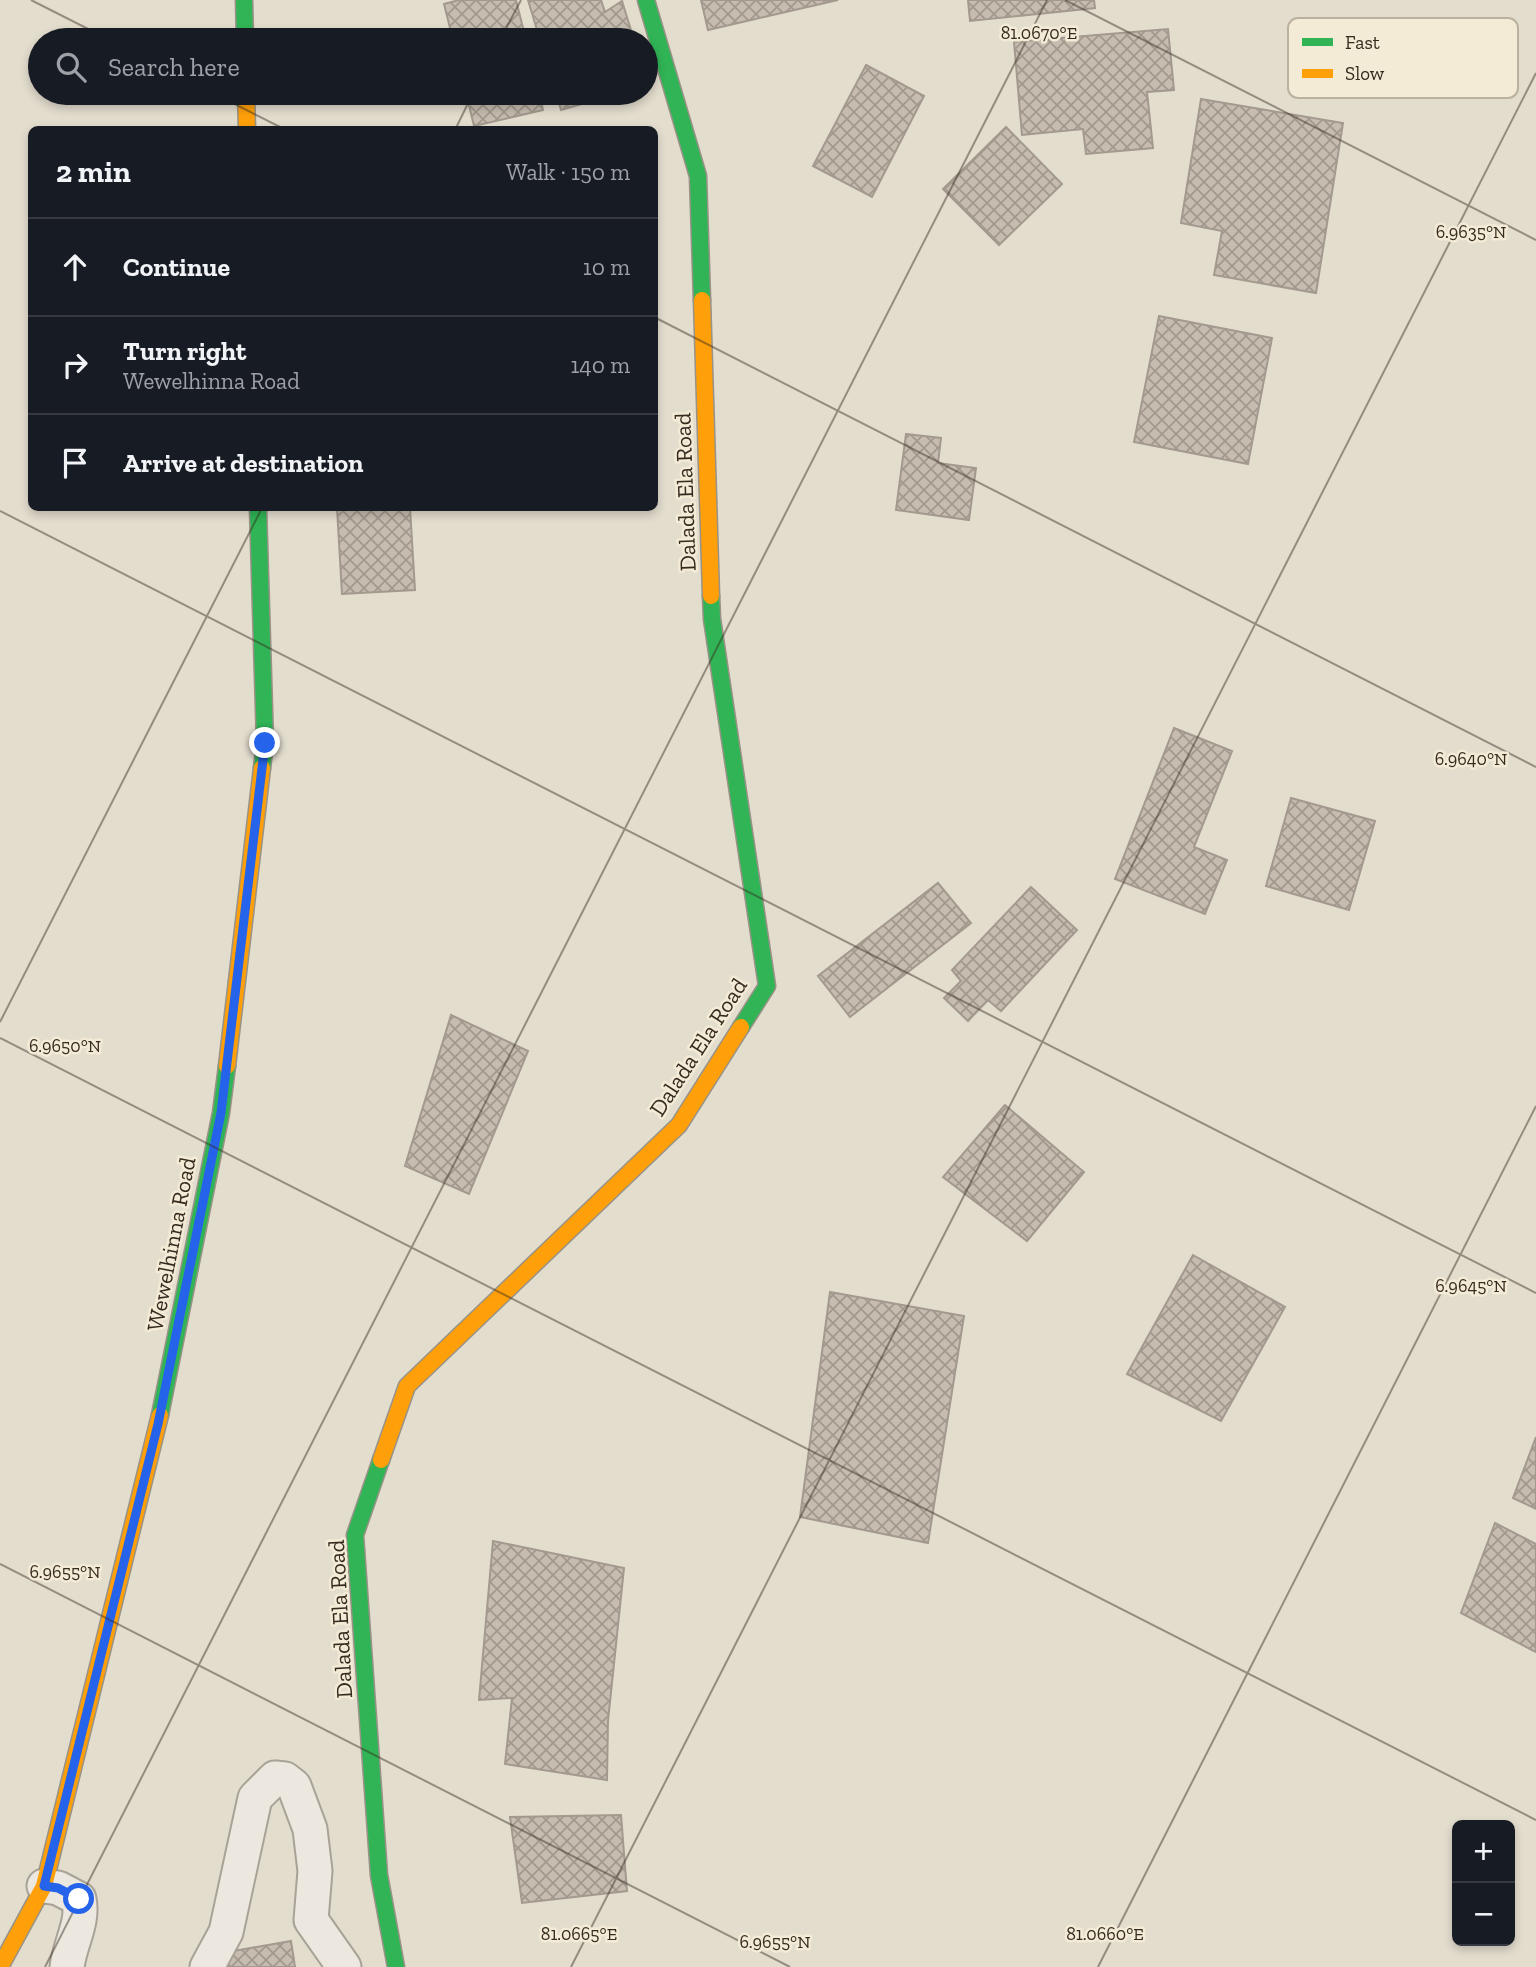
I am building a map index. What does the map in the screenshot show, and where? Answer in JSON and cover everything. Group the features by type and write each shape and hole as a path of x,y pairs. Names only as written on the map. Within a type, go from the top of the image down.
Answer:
{"street":[{"path":"244,0 245,28"},
{"name":"Dalada Ela Road","path":"646,0 654,28"},
{"name":"Dalada Ela Road","path":"396,1967 379,1875 355,1535 407,1386 679,1125 767,986 712,618 698,176 658,41"},
{"path":"246,105 247,126"},
{"name":"Wewelhinna Road","path":"0,1967 44,1886 158,1424 221,1113 265,743 258,511"}],"lane":[{"path":"207,1967 226,1932 255,1798 275,1778 285,1779 294,1786 310,1829 315,1871 311,1920 344,1967"},
{"path":"44,1886 58,1888 79,1899 83,1915 69,1947 67,1967"}],"building":[{"path":"459,0 516,0 523,28 450,28 444,4"},
{"path":"528,0 601,0 605,12 622,1 630,28 536,28"},
{"path":"701,0 838,0 708,30"},
{"path":"968,0 1094,0 1095,8 970,21"},
{"path":"1168,29 1174,90 1147,92 1153,148 1086,154 1083,129 1022,135 1014,42"},
{"path":"866,65 924,96 872,197 813,166"},
{"path":"1201,99 1343,123 1316,293 1214,275 1222,231 1181,223"},
{"path":"469,105 542,105 543,110 474,126"},
{"path":"560,105 578,105 561,110"},
{"path":"1006,127 1062,184 999,245 943,189"},
{"path":"1159,316 1272,338 1248,464 1134,442"},
{"path":"906,434 941,438 938,463 976,468 969,520 896,510"},
{"path":"337,511 410,511 415,590 342,594"},
{"path":"1174,728 1232,751 1194,847 1227,860 1205,914 1115,879"},
{"path":"1291,798 1375,821 1349,910 1266,886"},
{"path":"938,883 971,923 850,1017 818,976"},
{"path":"1031,887 1077,930 1001,1011 988,1000 968,1021 944,998 961,981 952,970"},
{"path":"451,1015 528,1051 469,1194 405,1166"},
{"path":"1005,1105 1084,1172 1027,1241 943,1177"},
{"path":"1193,1255 1285,1307 1221,1421 1127,1374"},
{"path":"830,1292 964,1316 928,1543 800,1517"},
{"path":"1536,1437 1536,1509 1513,1498"},
{"path":"1495,1523 1536,1544 1536,1652 1461,1613"},
{"path":"493,1541 624,1568 608,1721 607,1780 505,1764 512,1698 479,1700"},
{"path":"621,1815 627,1891 522,1903 510,1817"},
{"path":"291,1941 295,1967 218,1967 216,1954"}],"traffic: fast":[{"path":"244,0 245,28"},
{"path":"646,0 654,28"},
{"path":"658,41 698,176 702,300"},
{"path":"258,511 265,743 262,768"},
{"path":"711,596 712,619 767,986 741,1027"},
{"path":"160,1415 221,1113 227,1066"},
{"path":"381,1460 355,1535 379,1875 396,1967"}],"traffic: slow":[{"path":"246,105 247,126"},
{"path":"702,300 711,596"},
{"path":"227,1066 262,768"},
{"path":"381,1460 407,1386 679,1125 741,1027"},
{"path":"0,1967 44,1886 160,1415"}],"route":[{"path":"79,1899 58,1888 44,1886 158,1424 221,1113 265,743"}]}
